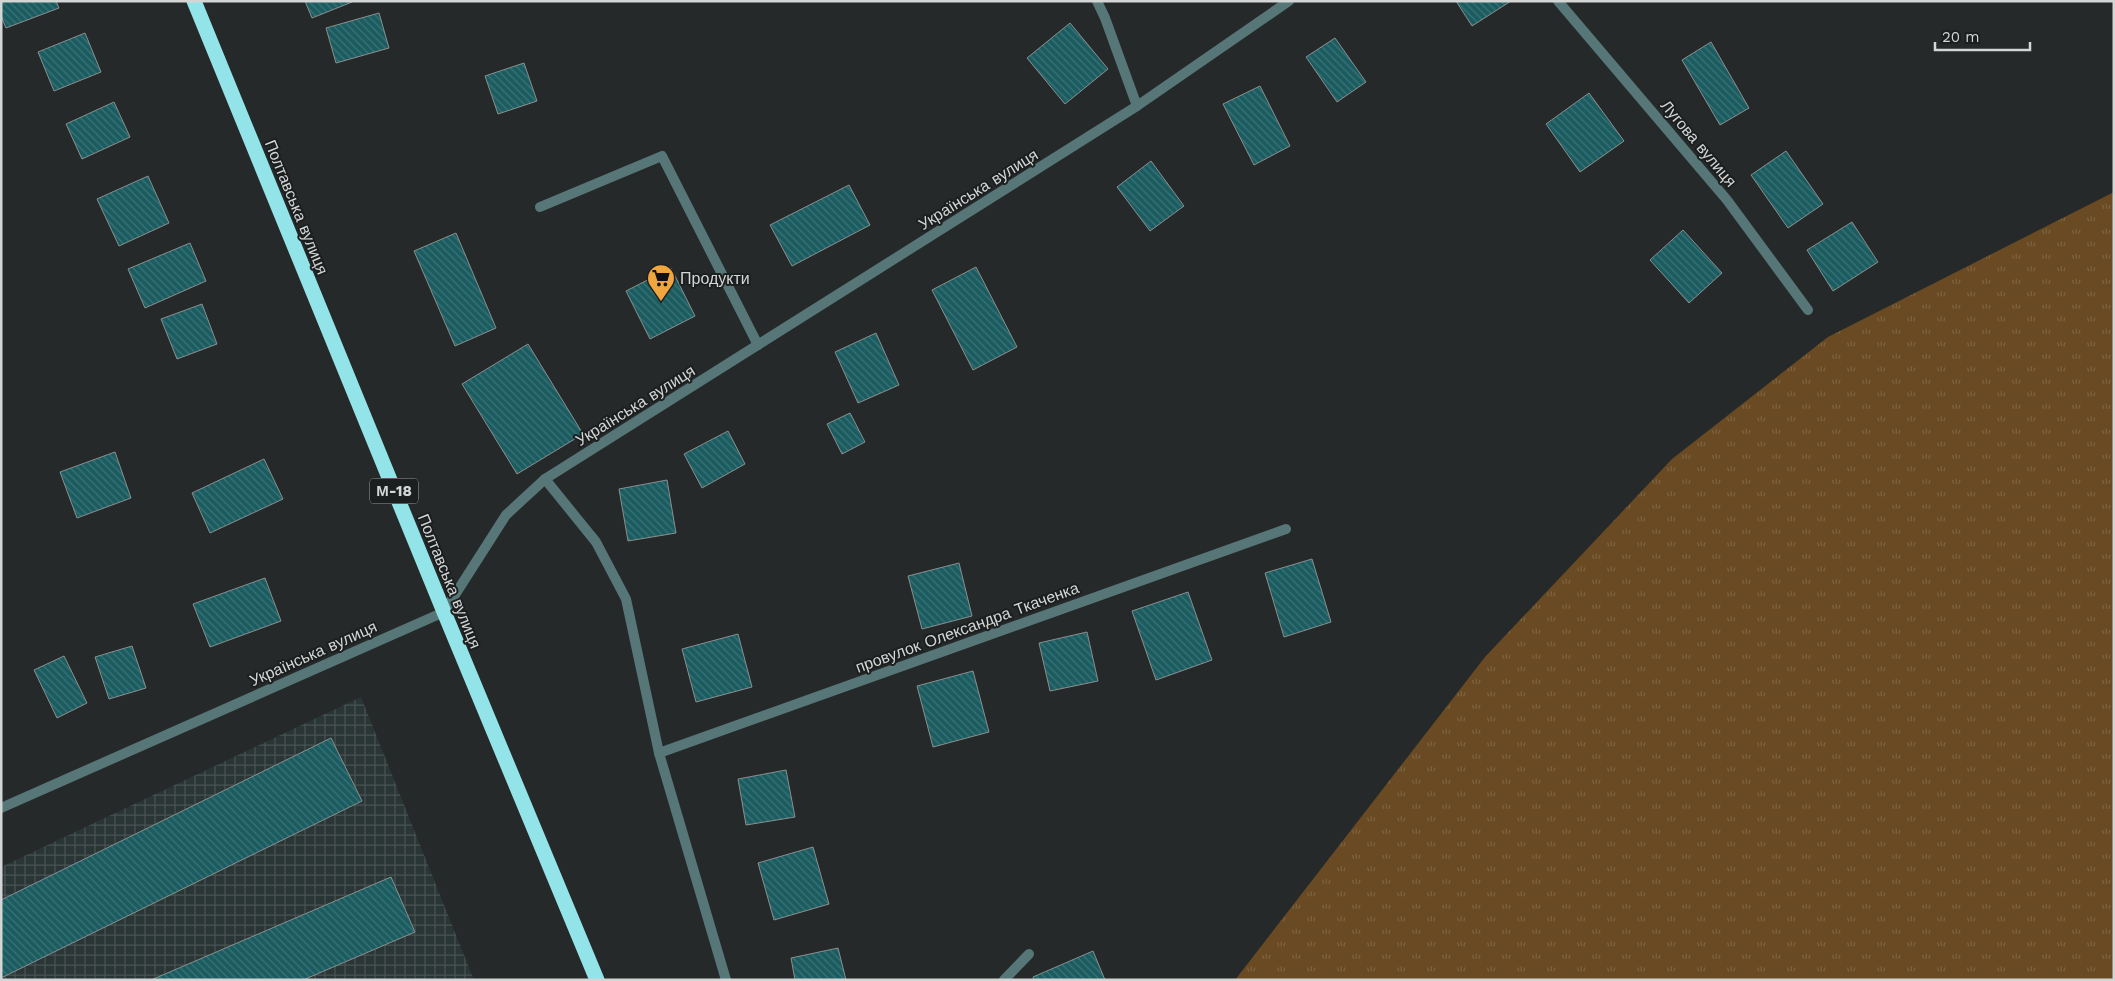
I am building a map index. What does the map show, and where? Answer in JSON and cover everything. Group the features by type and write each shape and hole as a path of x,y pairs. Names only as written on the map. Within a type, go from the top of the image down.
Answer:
{"highway":[{"name":"Полтавська вулиця","path":"194,1 596,980"}],"street":[{"path":"1097,1 1137,106"},
{"name":"Українська вулиця","path":"1,808 444,612 506,515 545,479 1137,106 1289,1"},
{"name":"Лугова вулиця","path":"1558,1 1727,200 1808,310"},
{"path":"540,206 662,156 758,345"},
{"path":"545,479 596,542 626,599 659,753 726,980"},
{"name":"провулок Олександра Ткаченка","path":"659,753 1286,529"},
{"path":"1004,980 1029,954"}],"shaded area":[{"path":"361,697 474,980 1,980 1,867"}],"green space":[{"path":"2114,192 2114,980 1235,980 1485,657 1672,459 1828,337"}],"building":[{"path":"1,1 56,1 59,8 6,28 1,16"},
{"path":"305,1 351,1 352,2 312,18"},
{"path":"1456,1 1511,1 1472,26"},
{"path":"379,13 389,48 336,63 326,28"},
{"path":"1070,23 1108,69 1065,104 1027,58"},
{"path":"85,33 101,72 54,91 38,52"},
{"path":"1335,38 1366,82 1337,102 1306,57"},
{"path":"1711,42 1749,108 1720,125 1682,60"},
{"path":"524,63 537,101 498,114 485,76"},
{"path":"1260,86 1290,146 1254,165 1223,104"},
{"path":"1589,93 1624,141 1580,172 1546,124"},
{"path":"114,102 130,137 82,159 66,124"},
{"path":"1786,151 1823,204 1788,228 1751,175"},
{"path":"1151,161 1184,206 1150,231 1117,187"},
{"path":"148,176 169,223 119,246 97,199"},
{"path":"849,185 870,225 792,266 770,225"},
{"path":"1852,222 1878,262 1833,291 1807,250"},
{"path":"1683,230 1722,273 1689,303 1650,260"},
{"path":"456,233 496,328 455,346 414,251"},
{"path":"190,243 206,281 145,308 128,269"},
{"path":"976,267 1017,347 973,370 932,290"},
{"path":"671,268 695,316 650,339 626,291"},
{"path":"202,304 217,344 177,359 161,319"},
{"path":"876,333 899,385 858,403 835,352"},
{"path":"528,344 583,434 517,474 462,384"},
{"path":"850,413 865,442 842,454 827,424"},
{"path":"728,431 745,464 702,488 684,454"},
{"path":"115,452 131,498 77,518 60,472"},
{"path":"264,459 283,499 210,533 192,493"},
{"path":"667,480 676,533 628,541 619,489"},
{"path":"1312,559 1331,622 1284,637 1265,573"},
{"path":"959,563 972,616 922,629 908,576"},
{"path":"265,578 281,621 210,647 193,604"},
{"path":"1188,592 1212,660 1156,680 1132,611"},
{"path":"1087,632 1098,681 1050,691 1039,643"},
{"path":"738,634 752,687 696,702 682,649"},
{"path":"132,646 146,688 109,699 95,657"},
{"path":"64,656 87,703 57,718 34,670"},
{"path":"973,671 989,732 933,747 917,686"},
{"path":"331,738 362,801 1,978 1,900"},
{"path":"786,770 795,817 746,825 738,779"},
{"path":"813,847 829,904 774,920 758,863"},
{"path":"391,877 415,932 303,980 151,980"},
{"path":"838,948 846,980 795,980 791,958"},
{"path":"1093,951 1105,980 1034,980 1033,977"}],"place":[{"name":"Продукти","path":"661,302"}]}
